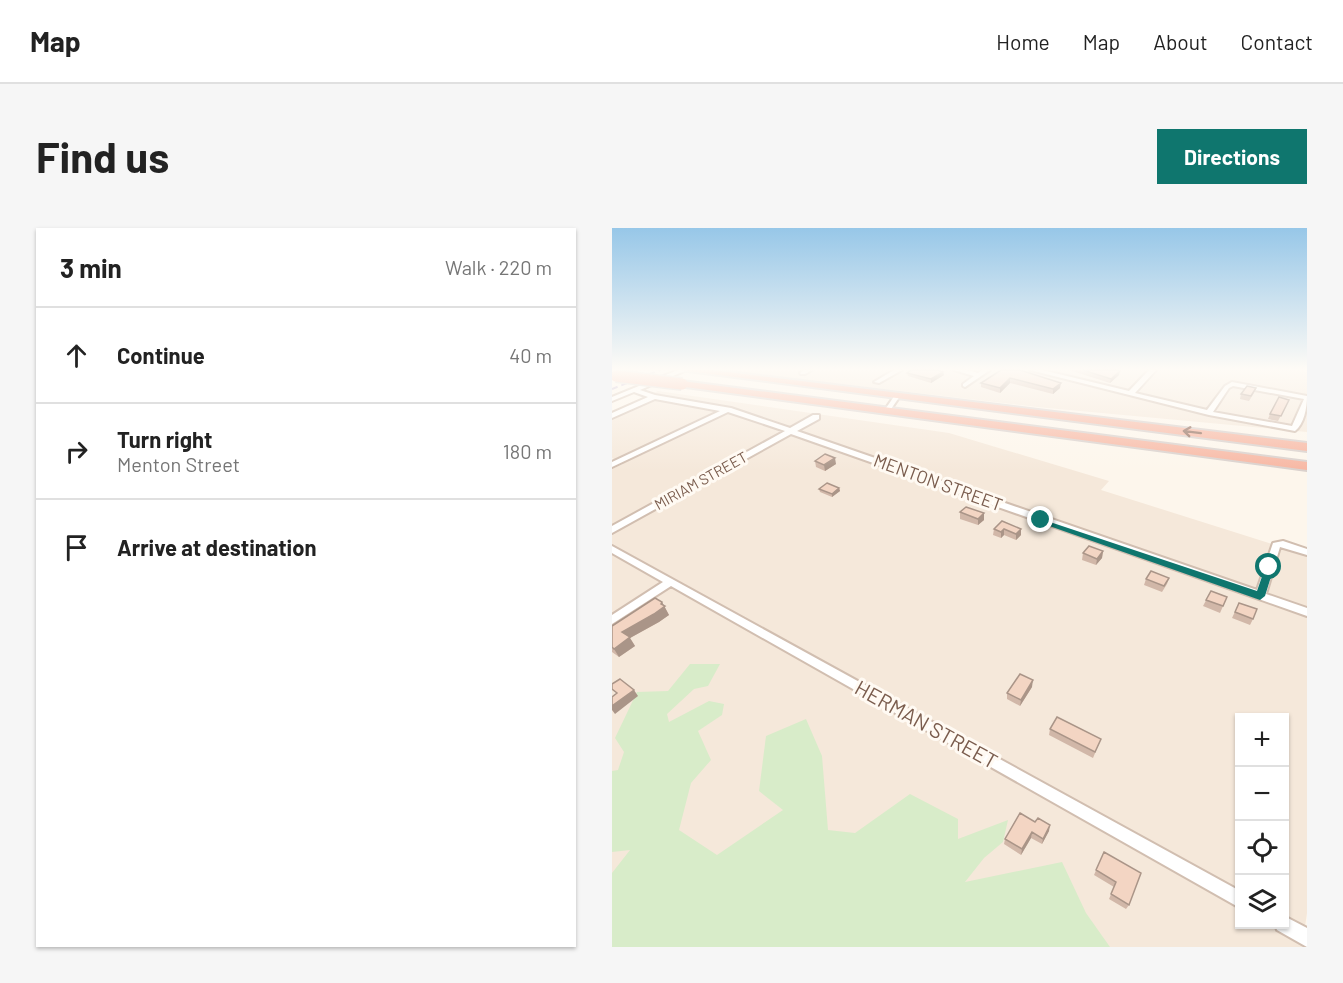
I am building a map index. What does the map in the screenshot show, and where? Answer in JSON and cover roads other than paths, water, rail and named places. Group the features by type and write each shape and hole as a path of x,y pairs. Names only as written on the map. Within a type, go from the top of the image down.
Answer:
{"highway":[{"path":"830,404 1307,475"},
{"path":"958,404 1307,447"},
{"path":"911,415 1307,466"}],"street":[{"path":"612,416 640,404"},
{"name":"MENTON STREET","path":"692,404 729,410 1307,612"},
{"path":"887,411 892,404"},
{"path":"1174,404 1295,429 1305,404"},
{"path":"1209,412 1215,404"},
{"path":"613,464 729,410"},
{"name":"MIRIAM STREET","path":"612,530 816,417"},
{"path":"1260,596 1276,545 1283,544 1307,552"},
{"name":"HERMAN STREET","path":"612,549 1235,898"},
{"path":"612,620 670,582"},
{"path":"1289,928 1307,938"}]}
